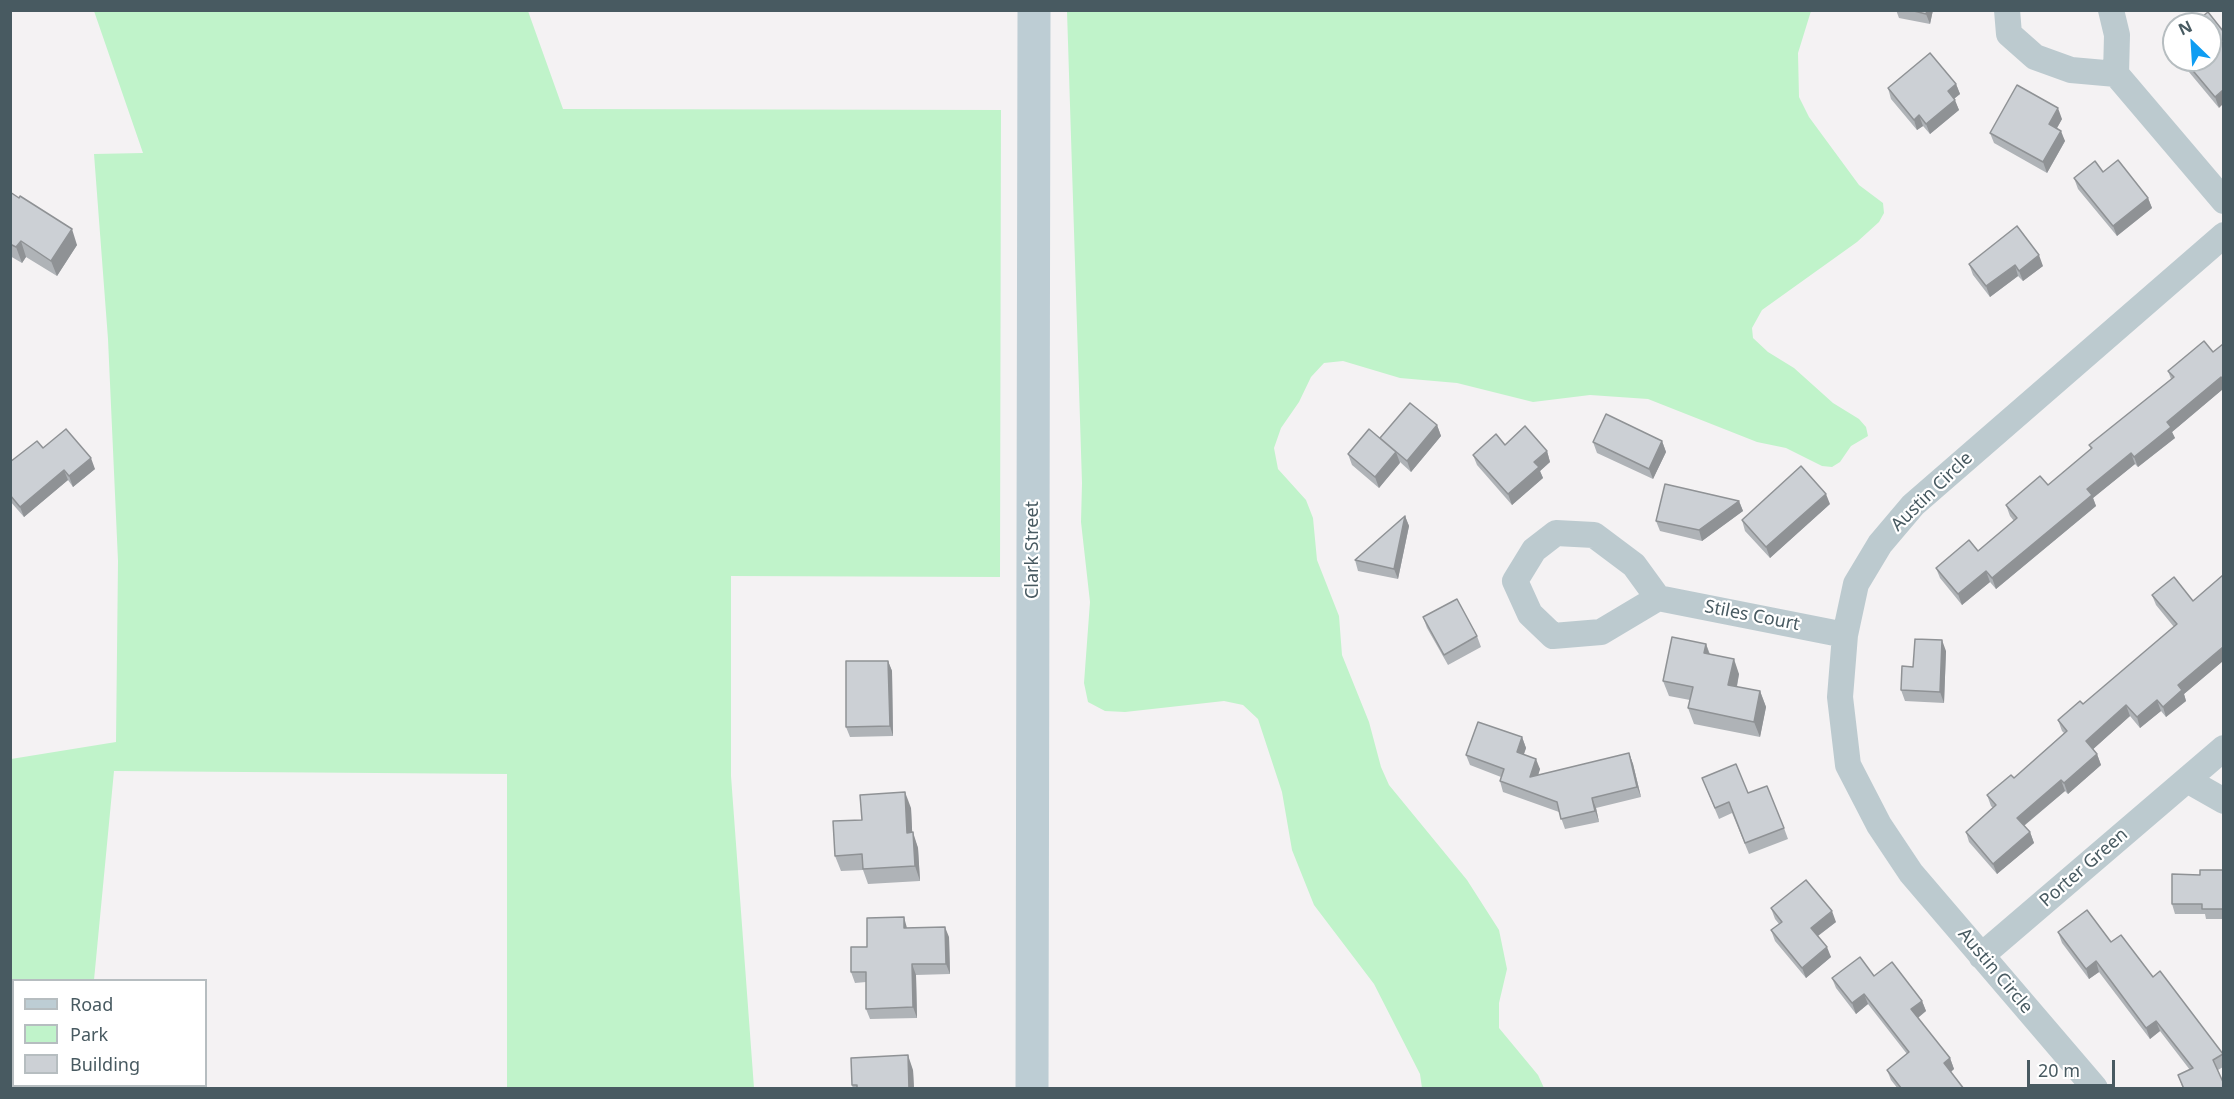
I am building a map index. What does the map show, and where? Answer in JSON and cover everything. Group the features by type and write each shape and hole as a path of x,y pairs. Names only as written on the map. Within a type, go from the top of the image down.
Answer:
{"main road":[{"name":"Clark Street","path":"1032,1089 1034,10"}],"street":[{"path":"2007,10 2009,34 2035,57 2072,70 2116,74"},
{"path":"2111,10 2117,35 2116,74 2223,201"},
{"name":"Austin Circle","path":"2096,1089 1911,873 1879,825 1848,765 1840,697 1845,635 1856,584 1880,544 1913,506 2223,235"},
{"path":"1556,533 1594,535 1634,565 1658,598 1601,632 1553,636 1530,614 1515,581 1534,550 1556,533"},
{"name":"Stiles Court","path":"1658,598 1845,635"},
{"name":"Porter Green","path":"1981,956 2223,748"},
{"path":"2187,780 2223,801"}],"green space":[{"path":"94,11 528,11 563,109 1001,110 1000,577 731,576 731,776 754,1088 507,1088 507,774 114,771 94,979 12,979 12,1087 87,1088 11,1088 11,759 116,742 118,561 108,339 94,154 143,153"},
{"path":"1067,11 1811,11 1798,53 1799,97 1809,117 1859,185 1883,203 1884,213 1879,222 1857,242 1762,310 1752,328 1753,338 1768,352 1794,368 1833,403 1859,419 1866,427 1868,436 1851,446 1840,462 1832,467 1822,466 1786,448 1757,442 1648,399 1590,395 1533,402 1457,383 1400,378 1343,361 1324,363 1311,377 1299,402 1281,428 1274,448 1278,469 1306,500 1313,518 1317,560 1339,616 1342,655 1369,722 1381,767 1389,785 1467,880 1499,930 1507,969 1499,1003 1499,1028 1538,1075 1544,1088 1422,1088 1420,1074 1374,984 1314,905 1292,850 1282,792 1258,719 1243,705 1224,701 1125,712 1105,711 1088,702 1084,683 1090,602 1081,522 1082,483"}],"building":[{"path":"1910,10 1927,10 1926,14"},
{"path":"2222,30 2223,90 2215,97 2194,72 2222,72"},
{"path":"1930,53 1956,84 1948,91 1955,100 1926,124 1919,115 1914,120 1888,88"},
{"path":"2017,85 2058,108 2049,124 2061,131 2043,162 1990,133"},
{"path":"2118,160 2148,198 2113,226 2074,178 2095,161 2103,172"},
{"path":"10,192 72,229 51,261 21,241 16,247 10,244"},
{"path":"2017,226 2039,255 2019,271 2015,265 1986,286 1969,264"},
{"path":"2204,341 2213,352 2223,344 2223,380 2221,377 2167,422 2171,427 2134,457 2131,453 2087,489 2092,495 1992,578 1986,571 1958,594 1936,568 1969,540 1978,551 2017,518 2006,505 2040,476 2048,485 2092,448 2089,445 2174,377 2168,371"},
{"path":"1410,403 1437,425 1407,461 1380,438"},
{"path":"1606,414 1662,441 1649,469 1593,442"},
{"path":"1525,426 1547,451 1534,462 1539,467 1508,494 1473,455 1496,434 1505,445"},
{"path":"66,429 91,458 69,476 64,470 20,507 10,495 10,462 37,441 43,448"},
{"path":"1369,429 1396,452 1375,477 1348,454"},
{"path":"1801,466 1826,494 1766,547 1742,520"},
{"path":"1665,484 1739,501 1699,530 1656,521"},
{"path":"1405,516 1394,569 1355,560"},
{"path":"2223,575 2223,647 2178,685 2182,690 2163,707 2157,700 2137,717 2126,705 2086,741 2097,754 2064,783 2061,780 2017,818 2030,832 1993,864 1966,832 1996,805 1987,795 2011,775 2014,778 2067,731 2058,720 2080,701 2083,704 2177,624 2152,595 2174,577 2193,601"},
{"path":"1457,599 1477,636 1444,655 1423,617"},
{"path":"1672,637 1706,644 1704,653 1734,659 1728,685 1760,691 1754,722 1688,708 1693,687 1663,681"},
{"path":"1915,639 1942,640 1940,692 1901,690 1902,666 1913,667"},
{"path":"846,661 888,661 890,726 846,727"},
{"path":"1478,722 1522,737 1517,752 1536,759 1530,777 1629,753 1637,787 1592,798 1595,811 1561,819 1557,802 1500,781 1504,769 1466,755"},
{"path":"1736,764 1748,793 1767,786 1784,828 1745,843 1729,802 1715,808 1702,778"},
{"path":"905,792 907,833 913,832 915,866 863,869 862,854 835,856 833,821 862,820 860,795"},
{"path":"2200,870 2223,870 2223,909 2202,909 2202,904 2172,904 2172,874 2200,875"},
{"path":"1806,880 1832,911 1811,928 1827,947 1802,968 1771,930 1782,922 1771,908"},
{"path":"2087,910 2111,942 2121,935 2153,977 2160,971 2223,1054 2213,1060 2223,1082 2223,1089 2184,1089 2178,1075 2193,1068 2156,1021 2146,1028 2096,961 2086,969 2058,932"},
{"path":"904,917 904,928 945,927 946,964 912,964 913,1007 866,1009 866,972 851,972 851,947 867,947 867,918"},
{"path":"1860,957 1874,976 1892,962 1922,1001 1911,1009 1950,1058 1944,1063 1964,1089 1901,1089 1887,1070 1909,1052 1864,994 1852,1003 1832,978"},
{"path":"908,1055 909,1089 857,1089 857,1085 852,1085 851,1058"}]}
